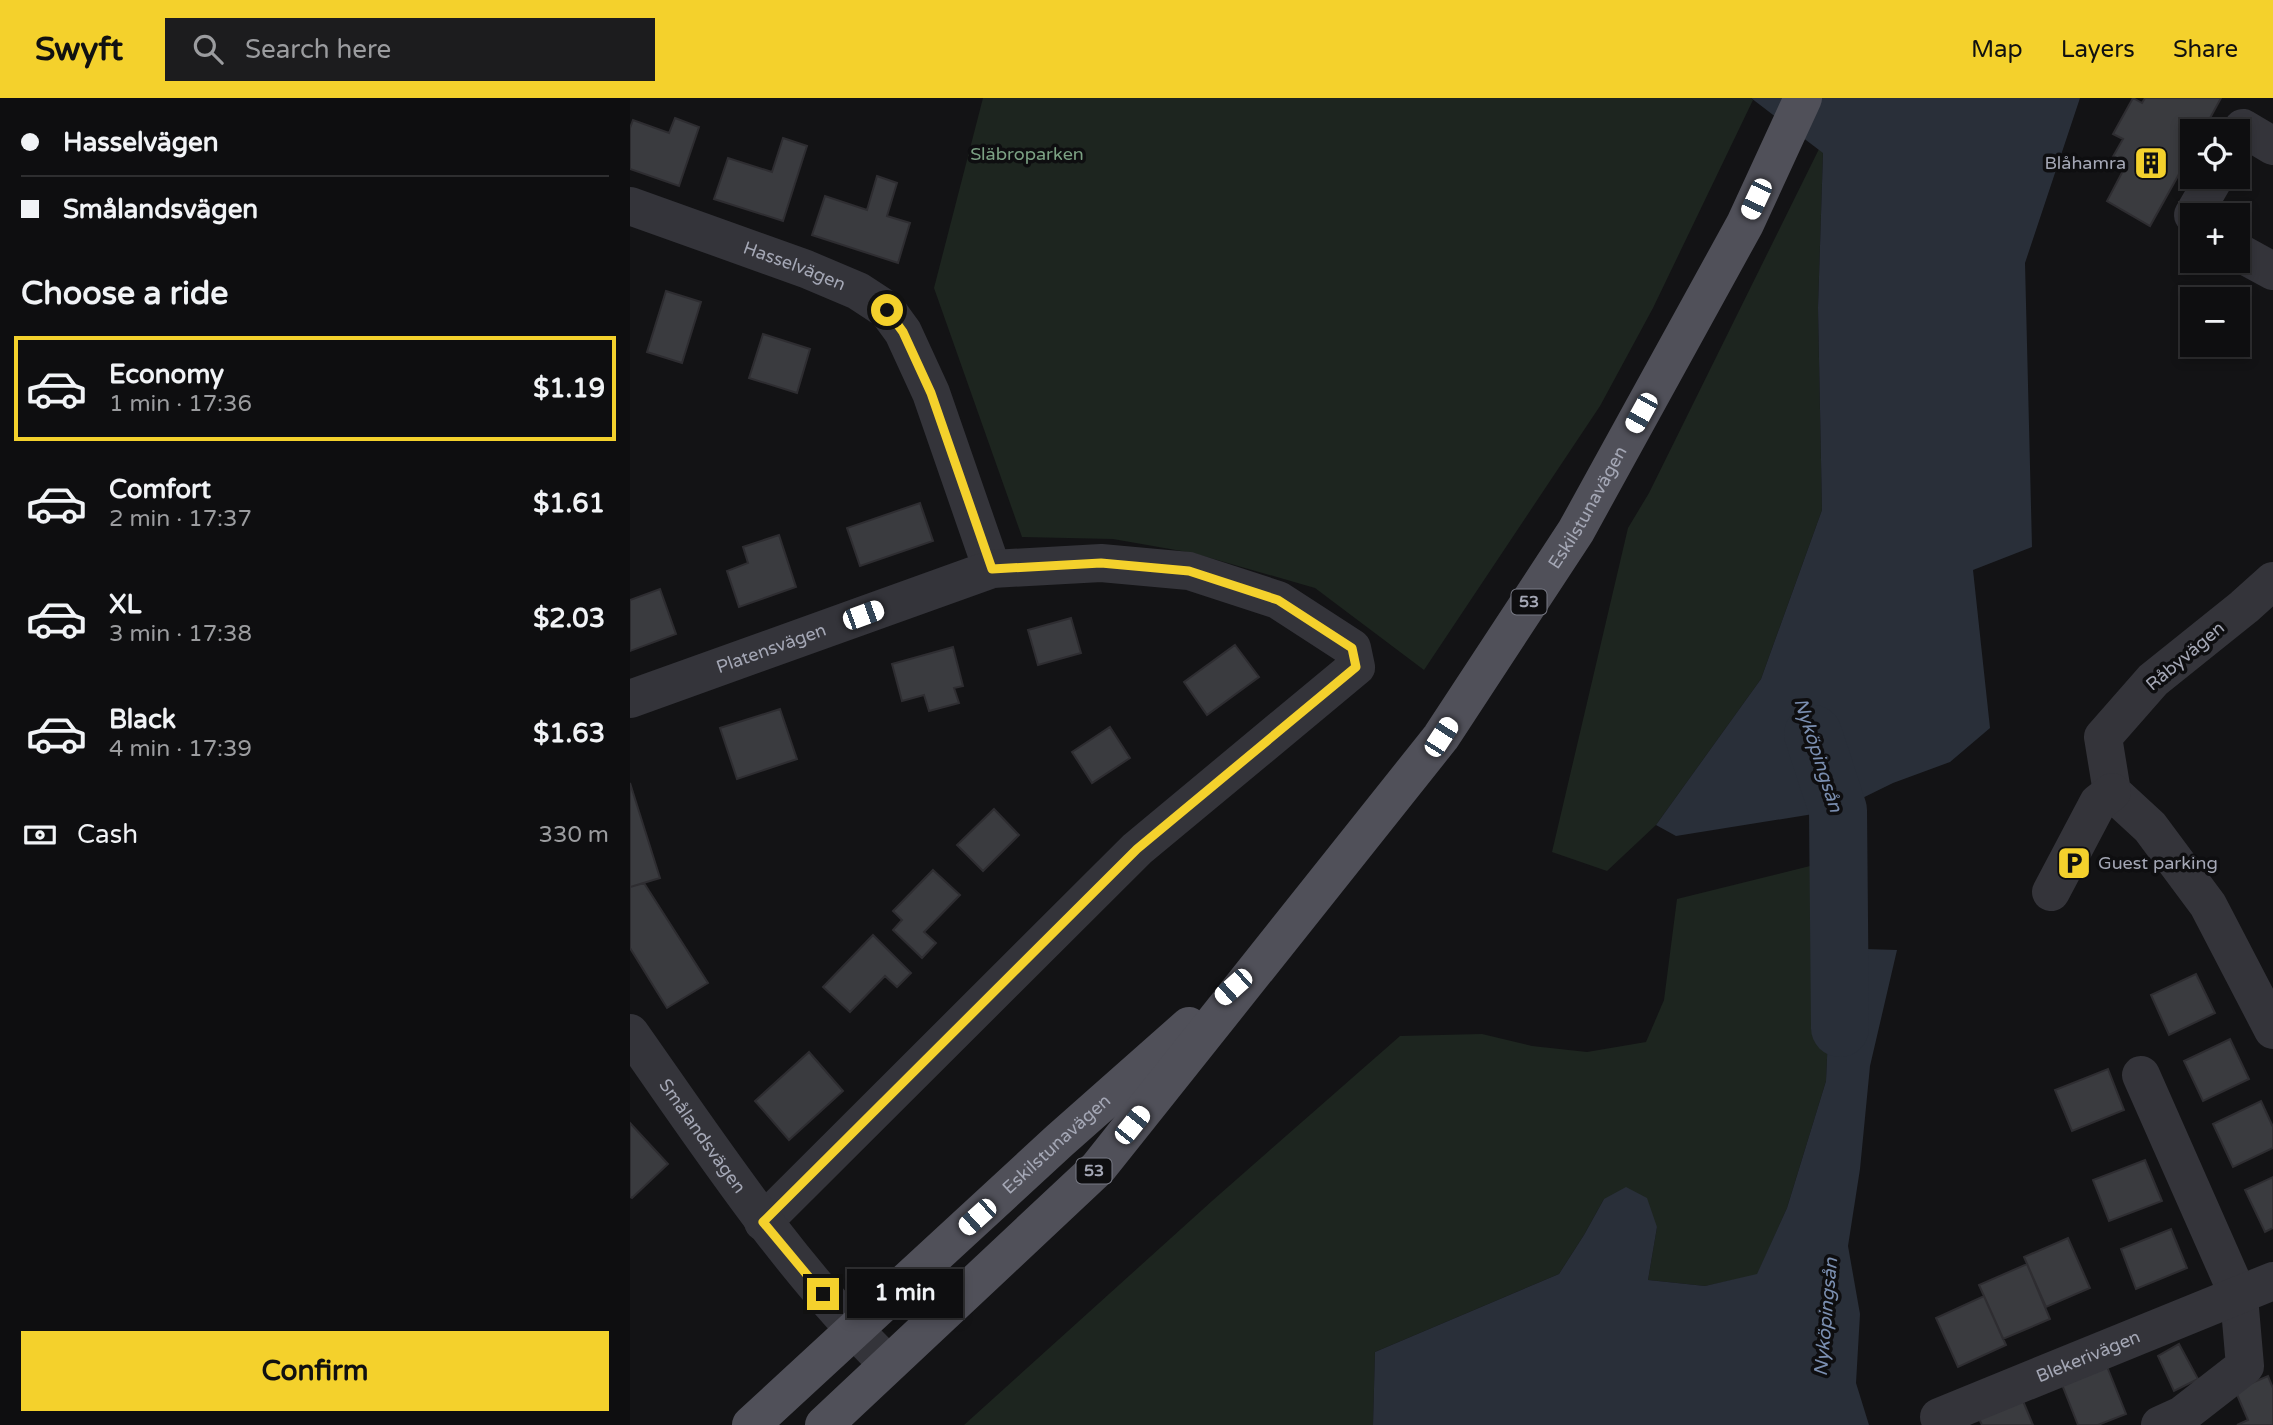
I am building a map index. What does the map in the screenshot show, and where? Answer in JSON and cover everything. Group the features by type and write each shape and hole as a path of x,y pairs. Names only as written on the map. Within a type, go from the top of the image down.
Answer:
{"main road":[{"name":"Eskilstunavägen","path":"824,1425 1098,1168 1441,737 1568,542 1745,224 1803,98"},
{"name":"Eskilstunavägen","path":"751,1425 1059,1141 1271,952"}],"street":[{"path":"2250,132 2273,146"},
{"name":"Hasselvägen","path":"630,206 806,269 858,291 887,310 903,332 931,393 992,569"},
{"path":"2250,259 2273,271"},
{"name":"Platensvägen","path":"630,699 992,569 1101,563 1189,571 1278,600 1352,648 1356,667 1137,849 763,1222"},
{"name":"Råbyvägen","path":"2112,792 2103,737 2153,680 2273,581"},
{"path":"2050,892 2098,803 2112,792 2150,827 2208,905 2273,1030"},
{"name":"Smålandsvägen","path":"630,1033 763,1222 853,1330 888,1364"},
{"path":"2141,1075 2256,1289 2245,1366 2182,1415 2160,1425"},
{"name":"Blekerivägen","path":"1939,1417 2256,1289"}],"green space":[{"name":"Släbroparken","path":"983,98 1753,100 1653,308 1600,406 1424,670 1315,588 1193,553 1113,539 1022,537 934,288"},
{"path":"1819,149 1823,152 1818,308 1822,510 1761,679 1656,825 1607,871 1552,852 1628,528 1649,493"},
{"path":"1814,865 1832,948 1826,1081 1787,1208 1757,1275 1705,1286 1648,1280 1657,1227 1604,1199 1559,1274 1375,1352 1373,1425 964,1425 1400,1036 1482,1034 1532,1046 1587,1052 1646,1042 1664,1000 1677,899"}],"water":[{"path":"1751,98 2080,98 2025,263 2032,547 1973,570 1990,728 1950,762 1893,783 1838,810 1676,836 1656,825 1761,679 1822,510 1818,308 1823,153"},
{"path":"1832,948 1897,950 1870,1066 1860,1169 1848,1246 1860,1314 1856,1383 1869,1425 1373,1425 1375,1352 1559,1274 1604,1199 1626,1187 1647,1198 1657,1227 1648,1280 1705,1286 1757,1274 1787,1208 1826,1081"}],"building":[{"name":"Blåhamra","path":"2133,98 2142,103 2145,98 2221,98 2210,119 2180,119 2180,172 2150,226 2107,201 2125,167 2111,160 2123,139 2113,134"},
{"path":"675,118 699,127 679,186 630,169 630,128 633,120 669,133"},
{"path":"783,138 807,146 783,221 714,199 728,158 772,172"},
{"path":"877,176 897,183 887,216 910,223 898,263 812,235 825,196 867,210"},
{"path":"666,291 701,302 682,363 647,352"},
{"path":"763,334 810,349 797,393 749,378"},
{"path":"920,503 933,541 860,566 847,528"},
{"path":"779,535 796,587 739,607 727,571 748,563 743,547"},
{"path":"660,589 676,634 630,651 630,600"},
{"path":"1071,618 1081,653 1038,665 1028,630"},
{"path":"1235,645 1259,677 1207,715 1184,682"},
{"path":"953,647 963,686 954,688 959,703 929,711 924,695 902,701 892,664"},
{"path":"780,709 797,759 737,779 720,728"},
{"path":"1110,727 1130,758 1092,783 1072,752"},
{"path":"630,783 660,878 630,887"},
{"path":"994,809 1019,835 983,871 957,845"},
{"path":"933,870 960,895 924,932 936,943 922,958 893,930 902,920 893,911"},
{"path":"644,883 708,983 667,1008 630,948 630,887"},
{"path":"873,935 911,973 897,987 885,976 850,1012 823,987"},
{"path":"2196,974 2215,1013 2169,1035 2151,995"},
{"path":"2230,1039 2249,1079 2203,1101 2184,1061"},
{"path":"809,1052 843,1091 789,1140 755,1101"},
{"path":"2108,1069 2124,1110 2072,1131 2055,1090"},
{"path":"2261,1101 2273,1127 2273,1148 2233,1167 2213,1124"},
{"path":"630,1123 668,1164 632,1198 630,1197"},
{"path":"2145,1160 2162,1201 2109,1221 2093,1180"},
{"path":"2273,1177 2273,1228 2265,1232 2245,1190"},
{"path":"2171,1229 2187,1268 2136,1289 2121,1249"},
{"path":"2068,1238 2090,1288 2046,1307 2024,1257"},
{"path":"2027,1264 2050,1319 2003,1339 1979,1285"},
{"path":"1984,1296 2006,1345 1958,1367 1936,1318"},
{"path":"2179,1344 2198,1379 2174,1391 2158,1356"},
{"path":"2106,1364 2126,1414 2098,1425 2078,1425 2061,1382"},
{"path":"2268,1376 2273,1388 2273,1425 2237,1425 2248,1420 2235,1390"},
{"path":"2023,1401 2033,1425 1982,1425 1979,1419"}],"waterway":[{"name":"Nyköpingsån","path":"1813,734 1838,810 1840,1028"}],"place":[{"name":"Blåhamra","path":"2151,163"},
{"name":"Guest parking","path":"2074,863"}],"route":[{"path":"823,1294 763,1222 1137,849 1356,667 1352,648 1278,600 1189,571 1101,563 992,569 931,393 903,332 887,310"}]}
